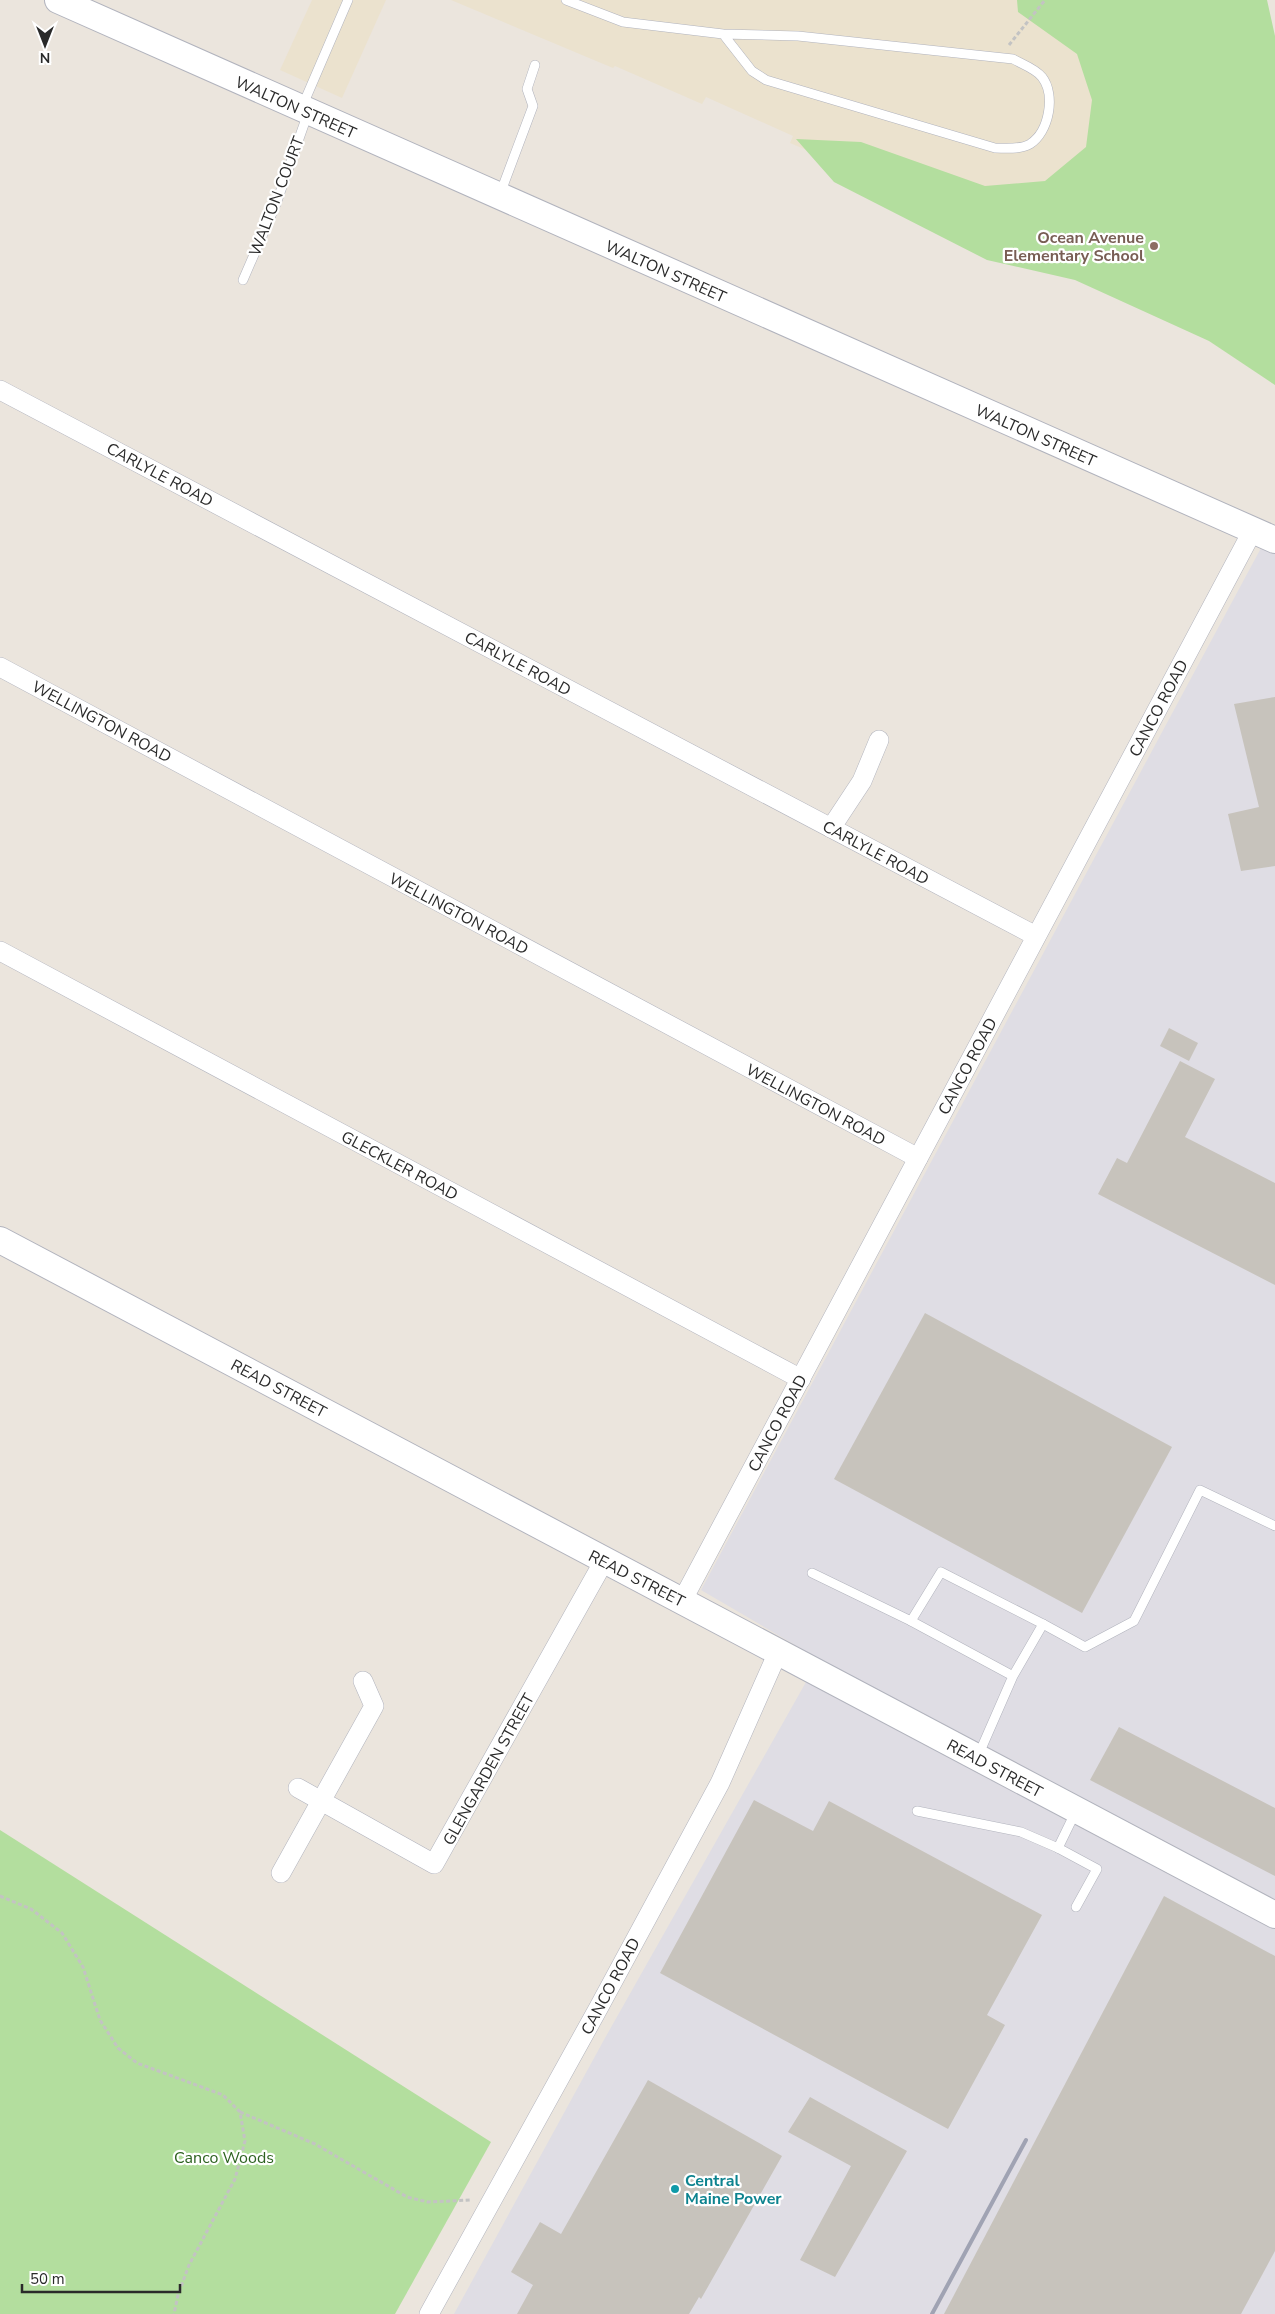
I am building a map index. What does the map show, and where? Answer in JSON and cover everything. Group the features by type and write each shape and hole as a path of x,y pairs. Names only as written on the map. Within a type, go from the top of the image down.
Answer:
{"street":[{"name":"WALTON STREET","path":"58,0 304,111 1264,535"},
{"name":"CARLYLE ROAD","path":"0,390 1036,936"},
{"name":"CANCO ROAD","path":"682,1602 1036,936 1264,535"},
{"name":"WELLINGTON ROAD","path":"0,667 918,1158"},
{"path":"831,828 862,781 879,740"},
{"name":"GLECKLER ROAD","path":"0,951 800,1379"},
{"name":"READ STREET","path":"0,1240 1275,1915"},
{"name":"GLENGARDEN STREET","path":"322,1802 434,1864 604,1561"},
{"name":"CANCO ROAD","path":"428,2314 599,2007 720,1783 778,1652"},
{"path":"281,1873 374,1706 363,1680"},
{"path":"298,1788 322,1802"}],"lane":[{"name":"WALTON COURT","path":"243,280 276,204 304,111 348,0"},
{"path":"566,0 623,22 723,34 798,36 1012,59 1042,77 1049,93 1049,113 1042,130 1029,144 1011,149 995,148 766,80 752,71 723,34"},
{"path":"499,197 533,106 527,89 536,65"},
{"path":"911,1621 942,1572 1085,1647 1134,1621 1200,1490 1275,1526"},
{"path":"812,1573 911,1621 1012,1676"},
{"path":"977,1758 1012,1676 1043,1624"},
{"path":"917,1811 1021,1832 1058,1848 1096,1869 1076,1907"},
{"path":"1058,1848 1076,1811"}],"path":[{"path":"1015,39 1045,0"},
{"path":"0,1896 31,1909 62,1933 83,1967 100,2020 118,2048 137,2063 223,2095 240,2112 315,2144 407,2197 428,2202 493,2198"},
{"path":"174,2314 178,2295 189,2265 235,2179 244,2141 240,2112"}],"shaded area":[{"path":"312,0 386,0 342,98 280,70"},
{"name":"Ocean Avenue Elementary School","path":"451,0 1244,0 1275,349 790,143 793,136 706,97 702,104 615,66 613,68"},
{"path":"1261,548 1275,554 1275,2314 454,2314 605,2038 819,1659 701,1590"}],"green space":[{"path":"1017,0 1267,0 1275,36 1275,385 1209,341 1075,280 987,260 834,182 796,139 861,142 985,186 1045,181 1086,147 1092,100 1077,54 1018,12"},
{"name":"Canco Woods","path":"0,1830 491,2142 395,2314 0,2314"}],"building":[{"path":"1275,697 1275,866 1241,871 1228,814 1259,807 1234,704"},
{"path":"1169,1028 1198,1043 1189,1061 1160,1046"},
{"path":"1180,1061 1215,1079 1185,1137 1275,1183 1275,1285 1098,1194 1117,1158 1127,1163"},
{"path":"925,1313 1172,1447 1082,1613 834,1479"},
{"path":"1119,1727 1275,1808 1275,1876 1090,1780"},
{"path":"754,1800 813,1831 829,1801 1042,1915 987,2015 1005,2025 948,2129 660,1973"},
{"path":"1164,1896 1275,1956 1275,2251 1241,2314 944,2314"},
{"name":"Central Maine Power","path":"648,2080 782,2156 701,2299 699,2297 689,2314 517,2314 533,2285 511,2272 540,2222 561,2234"},
{"path":"810,2097 907,2151 835,2277 800,2260 851,2166 788,2132"}],"railway":[{"path":"932,2314 1026,2140"}],"place":[{"name":"Ocean Avenue Elementary School","path":"1154,246"},
{"name":"Central Maine Power","path":"675,2189"}]}
